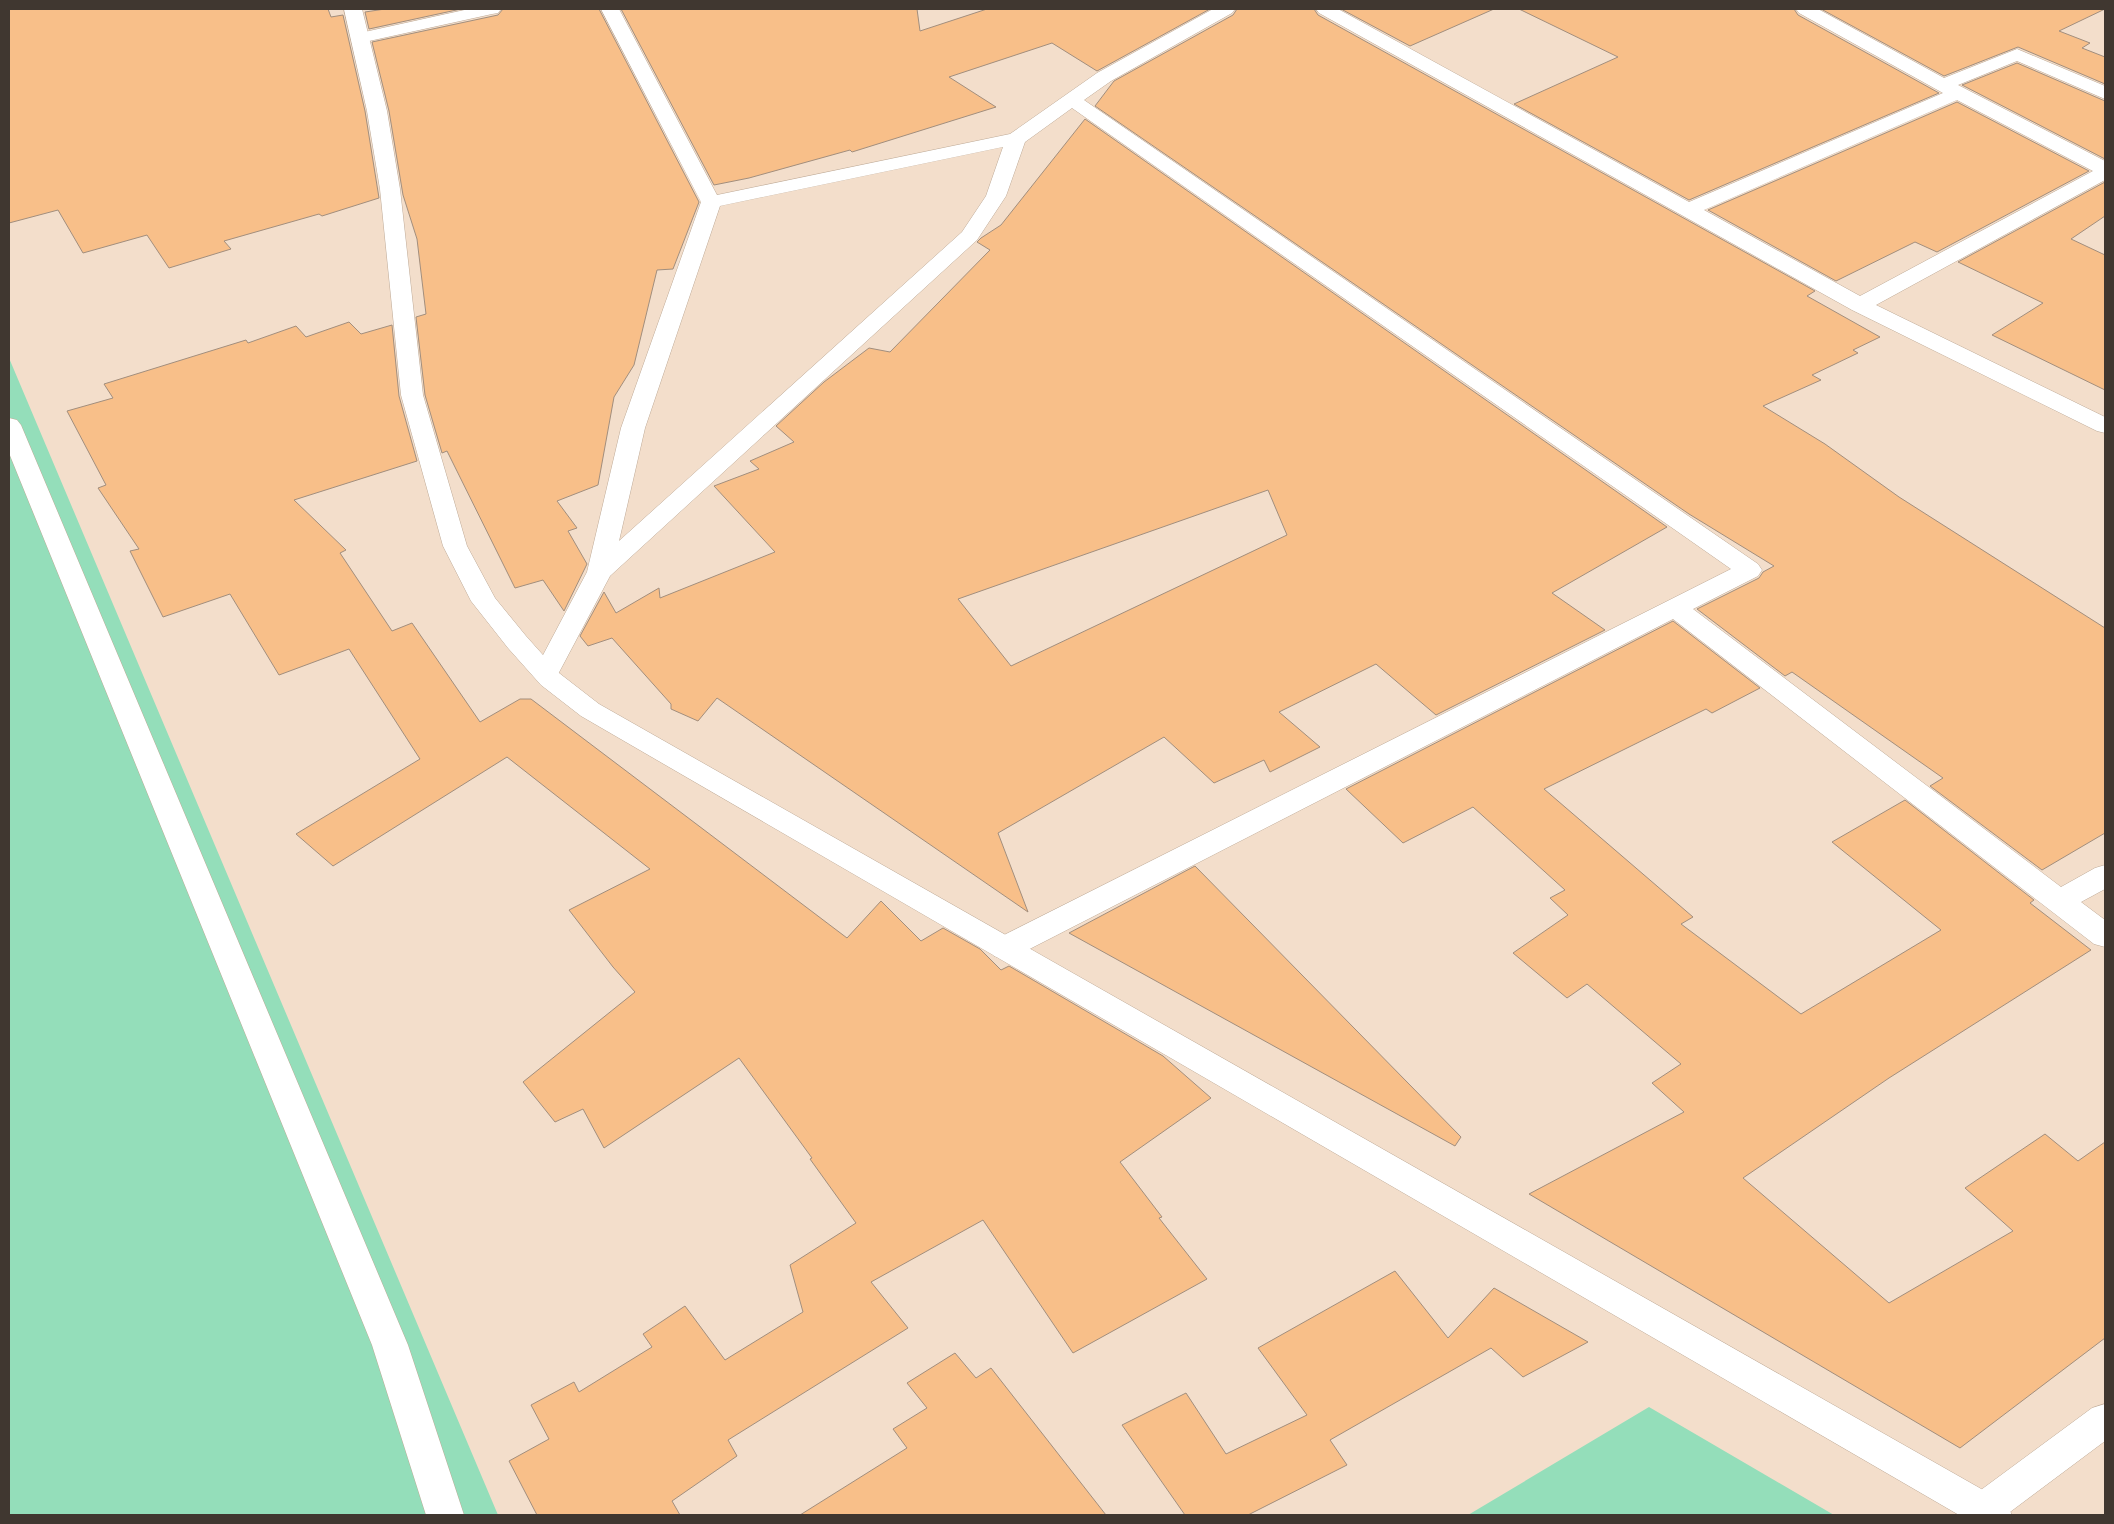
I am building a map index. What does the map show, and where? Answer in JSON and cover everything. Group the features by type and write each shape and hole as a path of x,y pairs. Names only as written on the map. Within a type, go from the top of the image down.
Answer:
{"street":[{"path":"353,9 377,111 390,189 412,395 455,546 484,602 546,674 590,710 1988,1512 2105,1420"},
{"path":"360,38 492,9"},
{"path":"546,674 600,572 633,428 711,202 610,9"},
{"path":"711,202 1016,139 1104,78 1226,9"},
{"path":"1325,9 1690,209 1860,305 2105,426"},
{"path":"1805,9 2105,171"},
{"path":"1690,209 1951,88 2017,54 2105,93"},
{"path":"1005,948 1749,570 1072,100"},
{"path":"600,572 970,236 996,196 1016,139"},
{"path":"1860,305 2105,171"},
{"path":"9,425 390,1345 445,1515"},
{"path":"1675,608 2105,936"},
{"path":"2059,900 2105,876"}],"green space":[{"path":"9,358 498,1515 9,1515"},
{"path":"1649,1407 1834,1515 1468,1515"}],"building":[{"path":"9,9 328,9 331,17 343,15 365,111 379,198 322,216 319,214 224,241 231,249 169,268 147,235 83,253 58,210 9,223"},
{"path":"385,9 461,9 369,29 365,12"},
{"path":"503,9 599,9 699,202 673,269 657,270 634,365 614,397 598,485 557,501 577,528 568,531 587,564 564,611 543,580 515,588 447,451 442,453 425,395 416,317 426,314 417,239 403,195 389,111 372,42 498,15"},
{"path":"621,9 917,9 920,31 987,9 1210,9 1097,71 1052,43 949,77 996,107 852,152 850,150 749,178 714,185"},
{"path":"1237,9 1314,9 1318,15 1815,291 1807,296 1880,337 1853,350 1858,353 1812,375 1821,380 1763,406 1825,444 1899,497 2105,628 2105,833 2042,870 1930,786 1943,778 1792,672 1785,676 1697,609 1759,578 1763,572 1774,566 1689,514 1095,106 1114,81 1233,15"},
{"path":"1341,9 1494,9 1410,46"},
{"path":"1519,9 1794,9 1798,15 1939,93 1689,200 1514,104 1618,57"},
{"path":"1821,9 2105,9 2059,31 2090,43 2082,48 2105,57 2105,84 2018,47 1944,76"},
{"path":"2017,63 2105,101 2105,159 1962,85"},
{"path":"1957,102 2089,171 1937,252 1915,242 1836,281 1708,210"},
{"path":"1085,119 1667,527 1552,593 1605,630 1436,715 1376,664 1279,712 1320,747 1270,772 1264,760 1214,783 1164,737 998,833 1028,912 717,698 698,721 671,709 671,704 612,638 588,646 580,636 604,592 616,613 659,588 660,598 775,552 714,486 759,469 750,461 794,442 776,426 824,382 869,348 890,352 990,250 977,242 1001,225","holes":["1268,490 1287,535 1011,666 958,599"]},
{"path":"2105,182 2105,216 2071,239 2105,255 2105,390 1992,335 2043,303 1958,262"},
{"path":"349,322 361,334 392,325 399,396 417,461 294,500 346,550 340,553 392,631 412,623 480,722 520,699 531,699 847,938 881,901 921,941 943,928 980,949 1001,970 1009,966 1163,1056 1211,1098 1120,1162 1162,1217 1159,1218 1207,1279 1073,1353 983,1220 871,1282 908,1328 728,1440 737,1456 672,1501 680,1515 537,1515 509,1461 549,1439 531,1405 574,1382 579,1392 652,1347 643,1334 685,1306 725,1360 803,1312 790,1265 856,1223 810,1159 812,1158 739,1058 604,1148 583,1109 555,1122 523,1082 635,992 569,910 650,869 507,757 333,866 296,834 420,759 349,649 279,675 230,594 163,617 130,551 139,549 98,488 106,485 67,411 113,398 104,384 246,340 248,343 296,326 306,337"},
{"path":"1673,621 1760,688 1712,713 1706,709 1544,789 1693,917 1681,924 1801,1014 1941,930 1832,842 1905,800 2034,900 2030,903 2091,950 1889,1078 1743,1178 1889,1303 2013,1231 1965,1188 2045,1134 2078,1161 2105,1142 2105,1338 1960,1448 1529,1194 1684,1112 1652,1083 1681,1064 1587,984 1567,998 1513,953 1568,915 1550,898 1565,890 1473,807 1403,843 1346,789"},
{"path":"1195,866 1461,1137 1455,1146 1069,933"},
{"path":"1395,1271 1448,1338 1494,1288 1588,1342 1523,1377 1491,1348 1330,1440 1347,1465 1248,1515 1185,1515 1122,1425 1186,1393 1226,1454 1307,1415 1258,1348"},
{"path":"955,1353 976,1378 991,1368 1106,1515 800,1515 907,1448 893,1429 927,1408 907,1383"}]}
